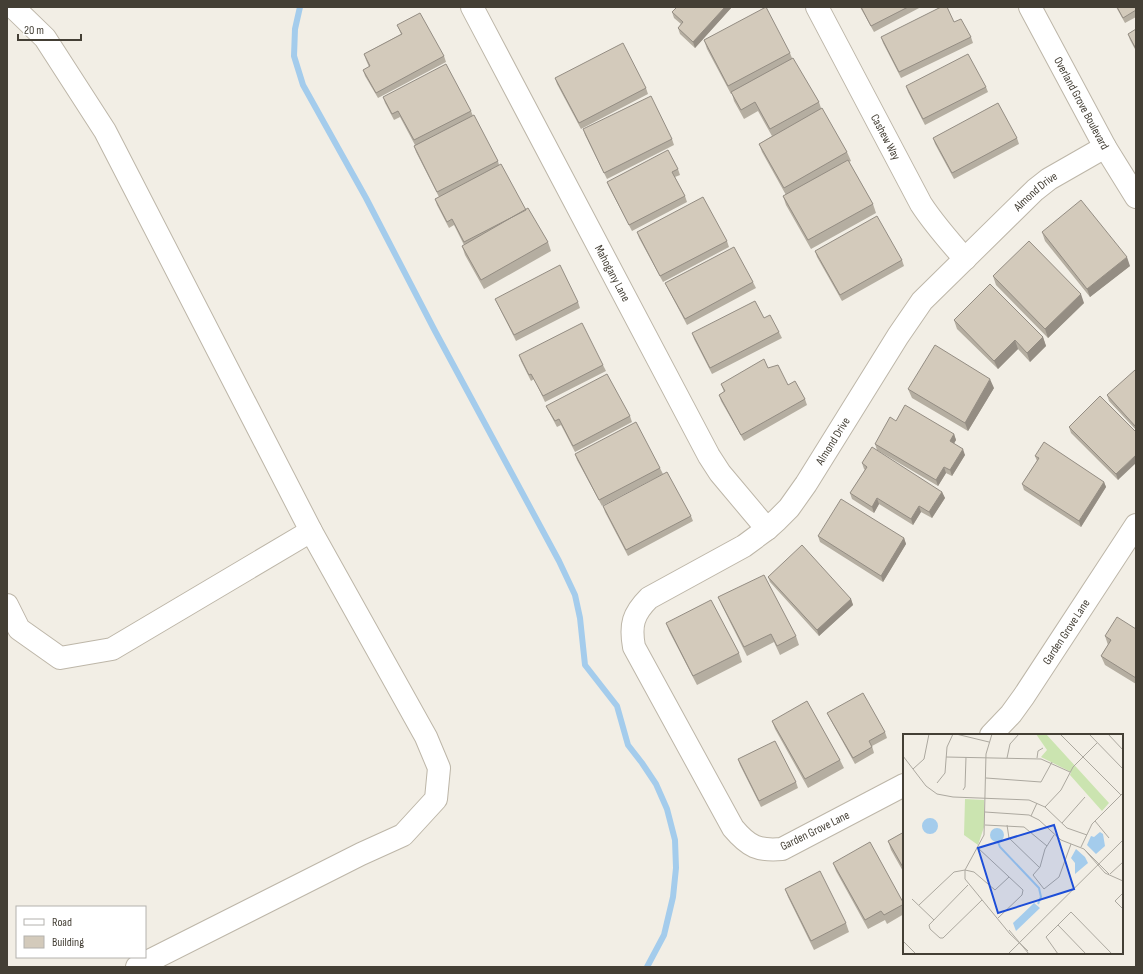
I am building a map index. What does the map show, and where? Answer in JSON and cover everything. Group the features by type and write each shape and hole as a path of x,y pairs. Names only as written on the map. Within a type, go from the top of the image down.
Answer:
{"street":[{"path":"13,7 45,38 105,131 311,531 426,737 440,768 436,799 403,835 361,854 137,967"},
{"name":"Mahogany Lane","path":"472,7 709,456 720,473 767,529"},
{"name":"Cashew Way","path":"817,7 921,204 937,228 965,259"},
{"name":"Overland Grove Boulevard","path":"1030,7 1105,147 1136,197"},
{"name":"Almond Drive","path":"685,740 634,647 632,633 634,620 640,607 649,598 744,546 767,529 788,508 806,484 909,318 922,301 1035,190 1049,179 1105,147"},
{"name":"Garden Grove Lane","path":"992,734 1011,714 1024,696 1136,525"},
{"path":"7,605 19,629 60,658 112,649 311,531"},
{"name":"Garden Grove Lane","path":"685,740 733,828 742,840 755,848 768,850 782,849 903,786"}],"building":[{"path":"677,7 725,7 693,42 678,28 683,22 672,12"},
{"path":"766,7 790,53 728,86 704,40"},
{"path":"861,7 908,7 871,26"},
{"path":"941,7 947,7 954,22 961,19 971,37 899,72 881,37"},
{"path":"1117,7 1136,7 1136,10 1123,18"},
{"path":"420,13 444,56 376,93 363,70 370,66 364,54 402,34 397,25"},
{"path":"1136,29 1136,49 1128,34"},
{"path":"623,43 646,88 579,123 555,78"},
{"path":"968,54 986,87 923,119 906,86"},
{"path":"793,58 819,102 770,129 755,102 741,110 731,92"},
{"path":"446,64 471,111 414,140 398,111 392,114 383,97"},
{"path":"651,96 672,139 604,173 583,129"},
{"path":"998,103 1017,138 952,173 933,138"},
{"path":"822,108 847,152 784,188 759,144"},
{"path":"474,115 498,161 437,192 414,146"},
{"path":"668,150 678,169 672,172 685,196 629,225 607,182"},
{"path":"848,160 873,204 808,240 783,196"},
{"path":"501,164 526,210 464,242 452,219 447,222 435,199"},
{"path":"703,197 727,241 660,276 637,232"},
{"path":"1081,200 1127,257 1087,289 1042,232"},
{"path":"528,208 548,242 481,280 462,246"},
{"path":"877,216 902,260 840,295 815,251"},
{"path":"1029,241 1081,294 1045,329 993,276"},
{"path":"734,247 753,282 685,319 665,283"},
{"path":"560,265 578,302 514,335 495,299"},
{"path":"990,284 1043,337 1027,353 1015,340 994,361 954,320"},
{"path":"755,301 764,318 770,315 779,332 710,368 692,333"},
{"path":"582,323 603,365 543,396 531,374 529,375 519,355"},
{"path":"935,345 990,379 965,423 908,389"},
{"path":"764,359 768,368 778,365 788,385 795,381 805,399 741,435 719,395 725,391 721,384"},
{"path":"1135,370 1136,372 1136,427 1107,395"},
{"path":"607,374 630,416 573,446 559,419 555,421 546,406"},
{"path":"1100,396 1136,432 1136,455 1116,474 1069,427"},
{"path":"905,405 954,434 950,441 963,449 950,470 944,467 936,480 875,444 890,417 896,421"},
{"path":"636,422 660,468 599,500 575,454"},
{"path":"1044,442 1104,482 1079,521 1022,484 1039,458 1035,456"},
{"path":"872,447 942,492 929,512 919,506 911,519 877,498 872,507 850,493 867,467 862,463"},
{"path":"667,472 691,516 626,550 603,506"},
{"path":"841,499 904,538 881,576 818,536"},
{"path":"802,545 851,599 817,630 768,577"},
{"path":"764,575 796,636 777,646 771,634 744,647 718,597"},
{"path":"711,600 739,653 693,676 666,623"},
{"path":"1117,617 1136,629 1136,678 1101,656 1111,640 1105,636"},
{"path":"863,693 885,732 869,741 872,747 853,758 827,713"},
{"path":"807,701 840,760 805,779 772,721"},
{"path":"775,741 796,782 759,801 738,759"},
{"path":"903,833 903,867 888,841"},
{"path":"870,842 903,905 884,915 881,911 865,920 833,863"},
{"path":"820,871 846,923 811,941 785,889"}],"waterway":[{"path":"300,7 295,29 294,56 303,85 366,198 435,331 559,561 575,595 580,618 585,665 617,706 628,745 656,784 667,809 675,840 676,868 673,897 664,935 647,967"}]}
